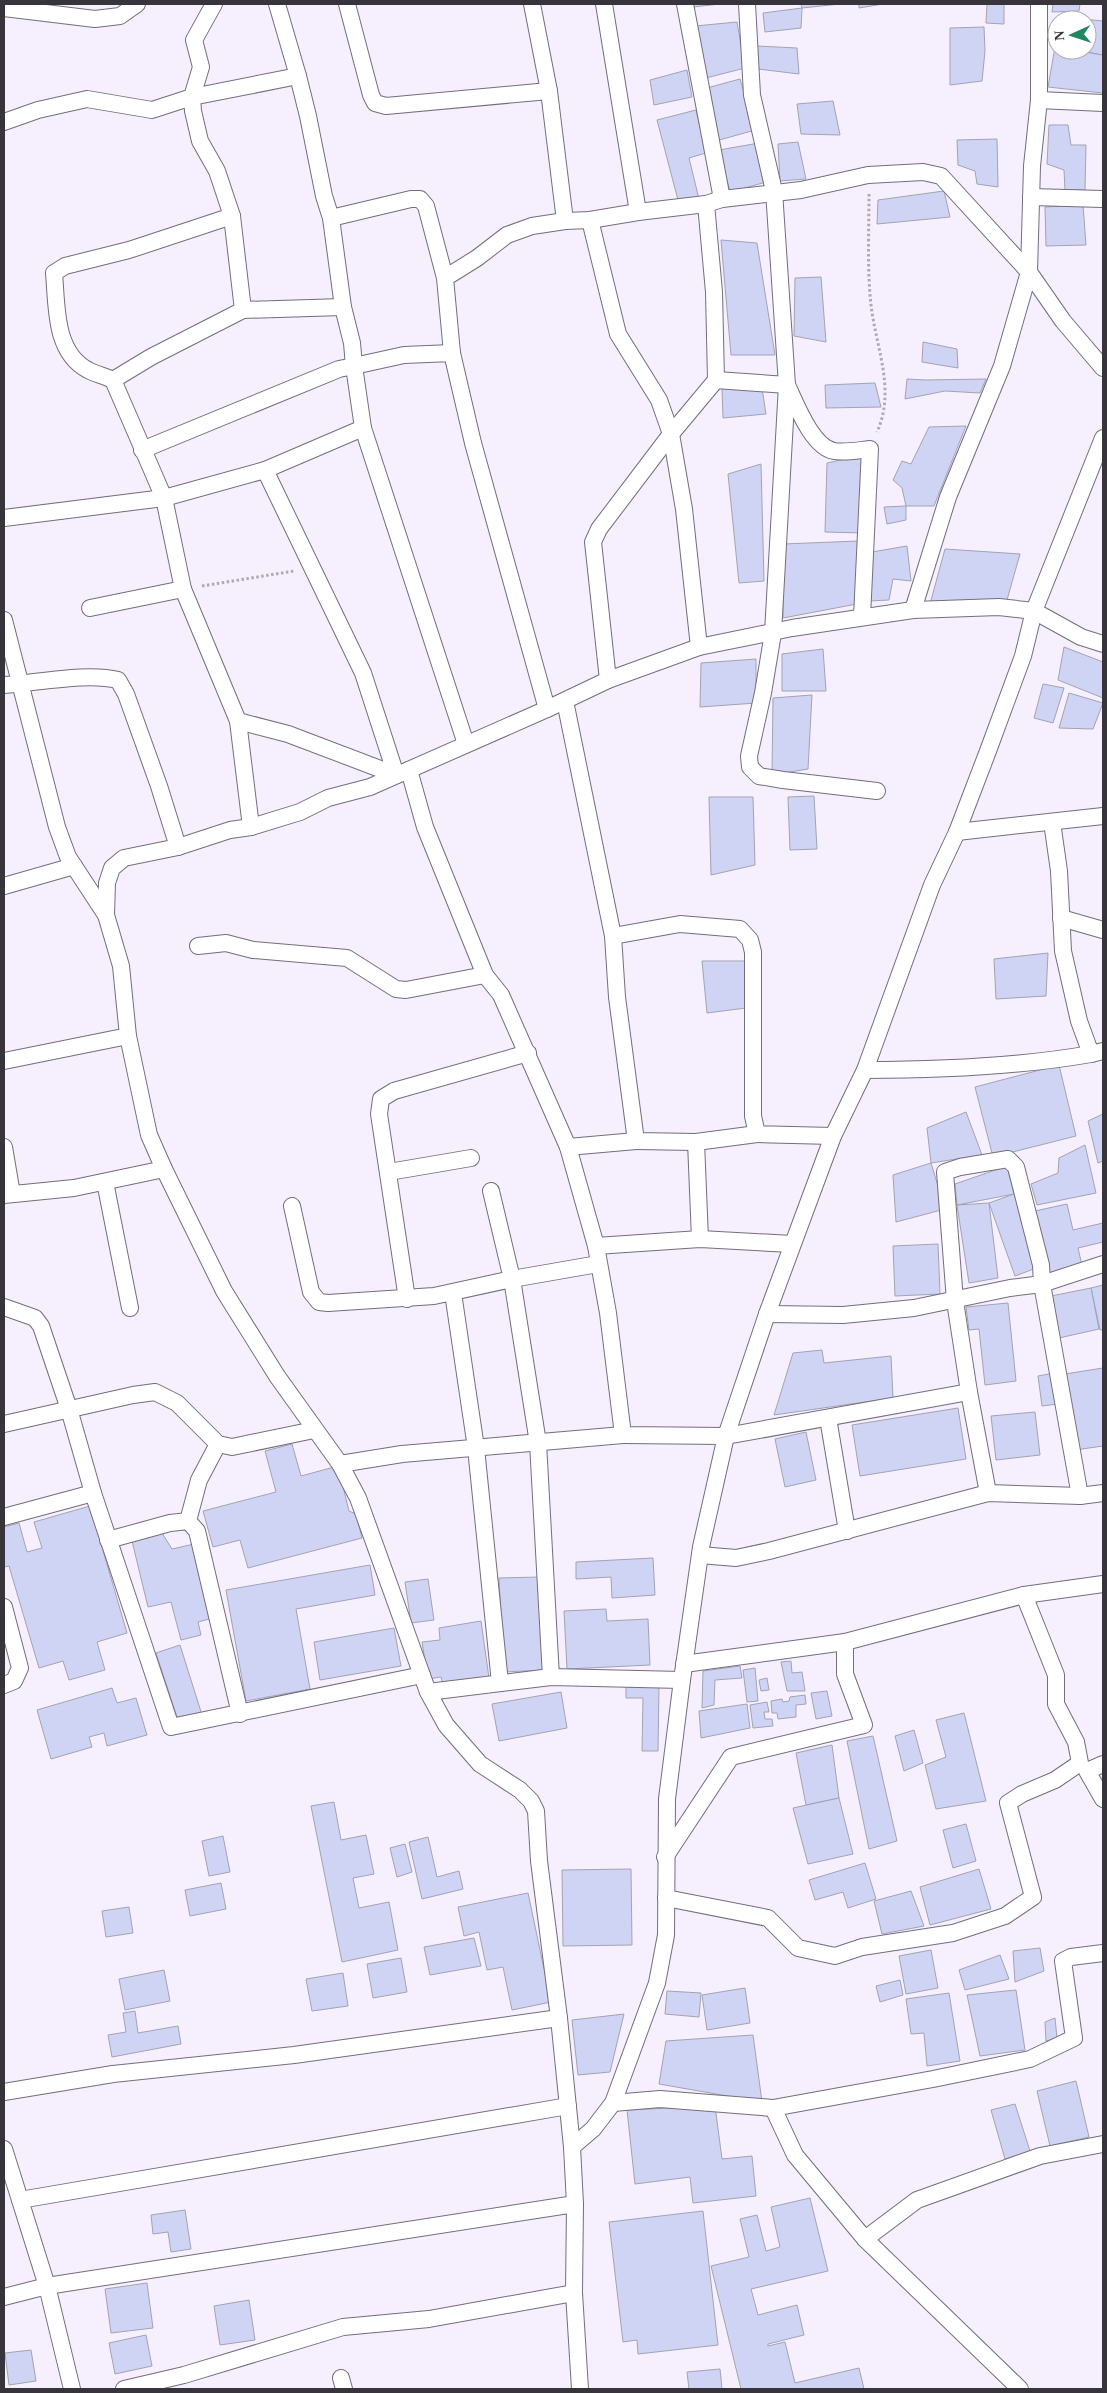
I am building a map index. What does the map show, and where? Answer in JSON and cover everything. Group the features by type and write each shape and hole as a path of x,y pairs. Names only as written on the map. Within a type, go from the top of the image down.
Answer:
{"street":[{"path":"4,8 95,19 120,16 137,4"},
{"path":"214,4 194,40 201,67 192,97 193,112 200,141 217,171 232,216 243,310"},
{"path":"276,4 298,76 324,196 331,218 343,307 352,343 363,428 466,744"},
{"path":"347,4 371,95 375,103 386,106 549,91"},
{"path":"532,4 549,91 565,220"},
{"path":"604,4 638,212"},
{"path":"685,4 722,199"},
{"path":"747,4 752,95 774,191 787,386 773,633 763,693 749,756 750,767 759,776 877,791"},
{"path":"913,610 948,497 1002,366 1029,272 1031,197 1039,100 1039,4"},
{"path":"4,122 38,110 87,99 152,110 192,97 298,76"},
{"path":"1039,100 1103,103"},
{"path":"445,278 477,258 507,235 532,226 565,220 590,220 706,204 722,199 774,191 801,190 868,175 923,172 941,176 1029,272 1063,320 1103,368"},
{"path":"1031,197 1103,199"},
{"path":"331,218 411,199 420,199 426,206 445,278 452,353 473,443 547,709"},
{"path":"608,680 593,542 599,529 671,434 716,380 714,292 706,204"},
{"path":"232,216 129,250 65,266 54,273 56,311 64,348 86,369 113,380 164,498 183,589 238,721 250,827"},
{"path":"590,220 618,334 659,400 671,434 684,509 699,647"},
{"path":"113,380 151,357 243,310 343,307"},
{"path":"142,450 338,369 404,355 452,353"},
{"path":"716,380 787,386"},
{"path":"787,386 807,426 823,447 835,451 870,449 862,617"},
{"path":"4,518 164,498 265,470 363,428"},
{"path":"572,2147 593,2129 613,2103 657,1983 666,1935 665,1857 667,1799 683,1672 700,1555 726,1436 792,1244 833,1136 864,1070 932,885 957,832 1023,656 1034,611 1103,438"},
{"path":"265,470 363,673 485,975 501,995 568,1147 596,1246 608,1313 623,1435"},
{"path":"90,608 183,589"},
{"path":"106,915 107,882 112,868 124,858 178,847 230,830 250,827 300,812 328,798 370,787 565,701 608,680 699,647 862,617 913,610 999,607 1034,611 1081,637 1103,644"},
{"path":"4,620 11,684 57,827 68,858 106,915 121,966 128,1036 150,1135 164,1169 224,1292 276,1376 340,1464 358,1498 428,1692 446,1725 480,1764 520,1790 534,1806 572,2147 575,2204 574,2293 580,2389"},
{"path":"11,684 80,679 109,678 118,680 126,694 159,786 178,847"},
{"path":"565,701 612,936 636,1141"},
{"path":"238,721 288,734 403,773"},
{"path":"957,832 1103,816"},
{"path":"864,1070 941,1070 1006,1065 1044,1062 1097,1052 1079,1021 1063,951 1059,871 1052,822"},
{"path":"4,886 74,866"},
{"path":"1061,918 1103,930"},
{"path":"612,936 680,924 740,928 750,940 753,952 753,1116 756,1134"},
{"path":"198,946 226,943 254,950 347,958 396,989 406,990 485,975"},
{"path":"4,1061 128,1036"},
{"path":"407,1299 379,1114 381,1099 394,1091 528,1053"},
{"path":"568,1147 636,1141 696,1142 756,1134 833,1136"},
{"path":"696,1142 700,1239"},
{"path":"4,1147 8,1195 74,1188 164,1169"},
{"path":"389,1172 471,1158"},
{"path":"988,1493 969,1392 955,1300 945,1172 960,1167 1008,1159 1016,1167 1041,1264 1042,1284 1080,1496"},
{"path":"105,1182 130,1308"},
{"path":"491,1191 512,1279 538,1443 551,1677"},
{"path":"292,1206 311,1292 319,1302 407,1299 453,1293 512,1279 598,1264"},
{"path":"596,1246 700,1239 792,1244"},
{"path":"767,1314 864,1314 914,1308 1010,1288 1042,1284 1103,1264"},
{"path":"453,1293 476,1448 500,1683"},
{"path":"4,1308 35,1318 41,1326 69,1409 108,1540 171,1727 422,1675"},
{"path":"4,1424 132,1395 155,1392 177,1403 218,1444 232,1447 314,1430"},
{"path":"340,1464 402,1454 623,1435 726,1436 969,1392"},
{"path":"828,1418 847,1531"},
{"path":"188,1521 199,1480 218,1444"},
{"path":"700,1555 736,1558 769,1552 988,1493 1080,1496 1103,1492"},
{"path":"4,1517 93,1493"},
{"path":"108,1540 170,1523 188,1521"},
{"path":"188,1521 197,1531 240,1714"},
{"path":"428,1692 551,1677 683,1672 845,1642 1024,1595 1103,1584"},
{"path":"666,1898 768,1918 798,1948 835,1956 862,1947 953,1932 1005,1916 1033,1897 1008,1803 1022,1794 1055,1780 1080,1763 1076,1742 1056,1704 1056,1675 1024,1595"},
{"path":"4,1607 20,1668 14,1681 4,1685"},
{"path":"665,1857 731,1758 864,1725 845,1674 845,1642"},
{"path":"1103,1764 1087,1771 1103,1798"},
{"path":"613,2103 660,2099 773,2108 1030,2059 1074,2038 1063,1961 1103,1953"},
{"path":"4,2092 114,2074 294,2055 559,2018"},
{"path":"20,2200 568,2106"},
{"path":"773,2108 795,2155 865,2239 1020,2389"},
{"path":"865,2239 917,2200 1040,2156 1103,2144"},
{"path":"4,2149 47,2286 72,2389"},
{"path":"4,2297 47,2286 575,2204"},
{"path":"124,2389 184,2375 343,2327 429,2319 574,2293"}],"path":[{"path":"868,175 871,304 886,386 882,421 870,449"},
{"path":"183,589 312,568"}],"building":[{"path":"693,4 720,4 693,7"},
{"path":"801,4 840,4 802,8"},
{"path":"859,4 883,4 859,8"},
{"path":"987,4 1004,4 1004,24 986,23"},
{"path":"1053,4 1080,4 1079,10 1052,10"},
{"path":"802,8 801,28 765,32 763,13"},
{"path":"1097,20 1103,21 1103,55 1097,54"},
{"path":"737,22 745,68 702,79 695,26"},
{"path":"984,27 985,51 982,81 950,85 950,28"},
{"path":"757,46 797,48 799,74 758,69"},
{"path":"1097,54 1103,55 1103,93 1048,87 1053,60 1097,60"},
{"path":"687,70 692,97 654,105 650,80"},
{"path":"740,79 755,130 716,141 703,89"},
{"path":"833,101 840,135 801,134 797,104"},
{"path":"696,110 706,153 689,158 699,199 678,200 657,120"},
{"path":"1049,125 1068,125 1071,145 1086,145 1085,190 1065,190 1064,170 1047,164"},
{"path":"997,139 998,187 977,184 975,171 958,165 957,140"},
{"path":"798,142 806,179 780,181 778,144"},
{"path":"759,143 770,181 730,192 719,150"},
{"path":"944,191 950,217 877,224 878,200"},
{"path":"1083,205 1086,245 1046,246 1045,207"},
{"path":"721,240 757,243 775,355 731,355"},
{"path":"821,277 826,342 794,336 795,278"},
{"path":"923,342 957,349 958,368 922,362"},
{"path":"907,379 986,379 980,393 945,391 905,399"},
{"path":"875,383 881,407 826,408 825,385"},
{"path":"722,388 762,388 766,414 723,418"},
{"path":"966,426 934,506 906,506 902,488 893,480 902,461 911,464 929,427"},
{"path":"862,455 863,533 825,532 827,463"},
{"path":"761,464 764,581 739,583 728,474"},
{"path":"906,506 906,520 887,524 884,507"},
{"path":"859,541 862,603 783,618 783,544"},
{"path":"907,546 911,581 893,579 889,600 869,601 866,553"},
{"path":"945,549 1020,554 1007,600 930,604"},
{"path":"1064,647 1103,662 1103,698 1058,680"},
{"path":"823,649 826,691 782,691 782,654"},
{"path":"756,659 756,703 700,707 701,663"},
{"path":"1043,684 1064,688 1053,723 1034,718"},
{"path":"1069,693 1103,703 1093,729 1059,728"},
{"path":"812,695 808,769 772,775 773,698"},
{"path":"814,796 817,849 790,850 788,797"},
{"path":"709,797 753,797 755,865 711,875"},
{"path":"1048,953 1046,996 996,999 994,959"},
{"path":"702,961 745,961 746,1008 707,1013"},
{"path":"1059,1065 1076,1136 993,1157 975,1087"},
{"path":"966,1112 982,1155 931,1163 927,1128"},
{"path":"1103,1114 1103,1161 1098,1163 1088,1121"},
{"path":"1085,1145 1096,1193 1037,1205 1031,1184 1058,1173 1059,1158"},
{"path":"931,1163 945,1209 896,1222 893,1175"},
{"path":"1007,1166 1014,1194 957,1205 955,1184"},
{"path":"1014,1194 1039,1267 1015,1276 989,1203"},
{"path":"989,1203 998,1278 969,1283 957,1205"},
{"path":"1067,1204 1073,1230 1103,1223 1103,1242 1078,1248 1083,1270 1050,1278 1035,1211"},
{"path":"938,1244 940,1294 895,1296 893,1246"},
{"path":"1103,1285 1103,1330 1100,1330 1091,1288"},
{"path":"1091,1288 1099,1329 1059,1338 1051,1296"},
{"path":"1008,1303 1016,1381 985,1385 979,1329 969,1330 966,1307"},
{"path":"822,1350 824,1363 891,1356 893,1398 774,1415 793,1353"},
{"path":"1103,1368 1103,1446 1075,1450 1065,1374"},
{"path":"1054,1373 1058,1404 1042,1406 1038,1376"},
{"path":"958,1408 966,1459 860,1476 852,1425"},
{"path":"1035,1412 1040,1455 996,1460 991,1416"},
{"path":"806,1432 816,1480 785,1487 775,1439"},
{"path":"292,1444 301,1476 338,1466 349,1511 356,1514 362,1538 248,1568 240,1540 213,1547 203,1511 276,1492 265,1451"},
{"path":"90,1506 127,1633 97,1642 105,1670 69,1680 63,1661 39,1668 9,1566 4,1567 4,1527 19,1523 27,1552 42,1548 34,1522"},
{"path":"162,1533 172,1549 194,1544 213,1618 198,1622 201,1635 181,1640 171,1602 148,1607 132,1541"},
{"path":"653,1558 655,1595 612,1598 611,1577 576,1579 576,1562"},
{"path":"370,1565 375,1595 296,1609 310,1689 246,1701 226,1590"},
{"path":"541,1577 545,1670 504,1672 499,1578"},
{"path":"428,1579 434,1620 411,1623 405,1582"},
{"path":"606,1609 607,1621 648,1619 650,1665 567,1669 564,1611"},
{"path":"481,1621 489,1678 443,1685 441,1677 428,1679 422,1642 440,1640 439,1628"},
{"path":"394,1628 401,1666 320,1680 314,1642"},
{"path":"180,1645 202,1715 179,1723 156,1653"},
{"path":"791,1661 792,1673 802,1672 805,1691 787,1691 781,1662"},
{"path":"740,1666 742,1678 715,1680 714,1705 702,1708 703,1671"},
{"path":"755,1668 758,1701 747,1702 743,1670"},
{"path":"767,1678 769,1690 761,1691 759,1680"},
{"path":"626,1685 659,1685 658,1751 642,1751 643,1698 626,1698"},
{"path":"112,1688 117,1703 136,1698 147,1735 107,1746 104,1733 89,1737 92,1747 51,1759 37,1710"},
{"path":"827,1691 832,1716 816,1719 811,1693"},
{"path":"561,1692 567,1728 499,1741 492,1704"},
{"path":"805,1695 806,1704 796,1705 796,1717 778,1719 777,1713 772,1713 771,1701 782,1699 783,1702 789,1701 790,1697"},
{"path":"767,1702 769,1712 764,1712 765,1719 772,1719 773,1726 753,1728 750,1705"},
{"path":"747,1704 750,1728 701,1738 699,1711"},
{"path":"964,1713 986,1801 936,1809 925,1765 946,1757 936,1720"},
{"path":"914,1730 923,1763 904,1771 895,1736"},
{"path":"873,1736 897,1841 869,1849 847,1741"},
{"path":"832,1745 839,1798 806,1805 796,1753"},
{"path":"839,1798 853,1854 808,1864 793,1808"},
{"path":"334,1802 341,1840 366,1835 374,1874 353,1878 359,1908 389,1902 398,1950 342,1962 311,1806"},
{"path":"966,1824 976,1861 953,1868 943,1830"},
{"path":"223,1836 230,1872 209,1876 202,1841"},
{"path":"428,1837 437,1877 459,1871 463,1889 422,1899 409,1842"},
{"path":"405,1844 412,1872 397,1877 390,1848"},
{"path":"865,1863 876,1899 848,1908 843,1892 815,1900 809,1880"},
{"path":"631,1869 632,1945 563,1946 562,1870"},
{"path":"979,1869 991,1909 930,1925 920,1887"},
{"path":"221,1883 226,1909 190,1916 185,1890"},
{"path":"911,1891 924,1926 882,1934 874,1901"},
{"path":"528,1893 551,2002 512,2010 503,1967 487,1970 479,1932 464,1936 458,1907"},
{"path":"129,1907 133,1933 106,1937 102,1911"},
{"path":"474,1938 481,1966 430,1975 424,1947"},
{"path":"1040,1948 1044,1971 1015,1982 1013,1951"},
{"path":"931,1950 938,1988 906,1994 899,1956"},
{"path":"1000,1955 1009,1979 965,1990 959,1970"},
{"path":"401,1958 407,1992 373,1998 367,1964"},
{"path":"164,1970 170,2001 125,2010 119,1979"},
{"path":"343,1973 348,2006 312,2011 306,1979"},
{"path":"900,1980 903,1995 880,2002 876,1986"},
{"path":"745,1988 750,2023 707,2030 702,1995"},
{"path":"1016,1990 1025,2050 980,2056 967,1995"},
{"path":"667,1991 701,1993 699,2017 665,2014"},
{"path":"949,1993 960,2061 927,2066 924,2033 911,2034 906,1999"},
{"path":"135,2011 138,2033 178,2026 181,2044 112,2057 108,2035 126,2032 123,2013"},
{"path":"624,2014 610,2072 578,2075 572,2020"},
{"path":"1055,2018 1057,2038 1046,2041 1045,2022"},
{"path":"753,2035 762,2102 659,2084 666,2041"},
{"path":"1076,2081 1089,2137 1050,2146 1037,2091"},
{"path":"1015,2104 1030,2151 1005,2159 991,2110"},
{"path":"715,2106 722,2159 752,2156 756,2196 693,2203 690,2177 635,2184 627,2110"},
{"path":"810,2198 828,2271 751,2289 758,2315 797,2305 804,2335 768,2344 768,2346 785,2342 795,2383 859,2368 864,2389 741,2389 711,2266 749,2257 740,2219 757,2215 766,2251 780,2247 771,2207"},
{"path":"185,2210 191,2249 171,2252 168,2232 153,2234 151,2215"},
{"path":"703,2211 718,2345 638,2354 637,2340 623,2342 609,2222"},
{"path":"147,2283 153,2328 111,2333 105,2289"},
{"path":"249,2300 255,2340 220,2345 214,2306"},
{"path":"146,2335 152,2366 115,2374 109,2343"},
{"path":"31,2350 36,2381 9,2385 5,2353"},
{"path":"720,2369 722,2389 689,2389 687,2372"}]}
